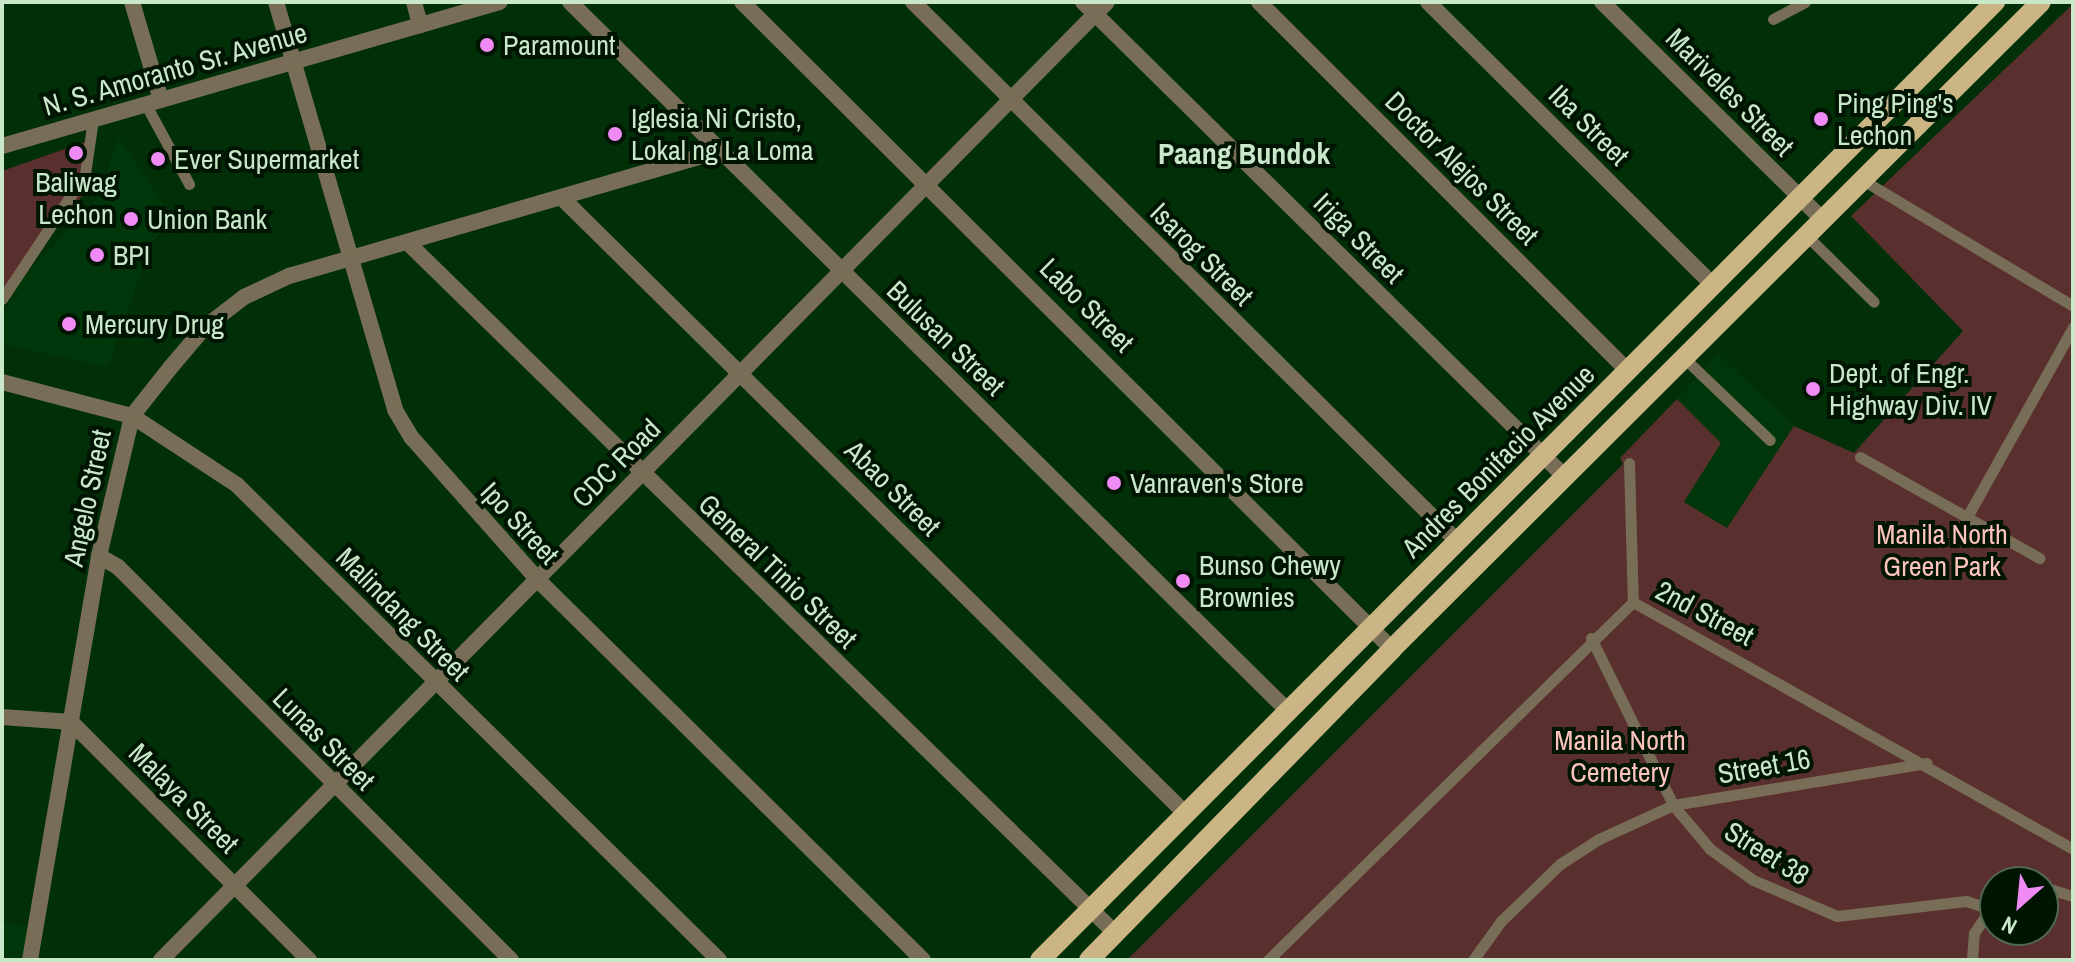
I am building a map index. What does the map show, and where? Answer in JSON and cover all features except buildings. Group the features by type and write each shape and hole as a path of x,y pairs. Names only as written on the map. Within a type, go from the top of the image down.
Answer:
{"main road":[{"name":"Andres Bonifacio Avenue","path":"1040,960 1995,2"},
{"name":"Andres Bonifacio Avenue","path":"1089,960 1392,649 2041,2"}],"street":[{"path":"132,2 154,102"},
{"name":"Ipo Street","path":"276,2 395,410 437,472 537,579 923,960"},
{"path":"414,2 420,25"},
{"name":"N. S. Amoranto Sr. Avenue","path":"2,146 500,2"},
{"name":"Bulusan Street","path":"570,2 1287,710"},
{"name":"Labo Street","path":"742,2 1392,649"},
{"name":"Isarog Street","path":"913,2 1457,541"},
{"name":"Doctor Alejos Street","path":"1259,2 1628,371"},
{"name":"Iba Street","path":"1428,2 1713,285"},
{"name":"Mariveles Street","path":"1602,2 1822,219"},
{"name":"CDC Road","path":"161,960 842,273 1010,101 1095,6"},
{"name":"Iriga Street","path":"1095,6 1564,476"},
{"name":"Angelo Street","path":"30,960 99,556 132,416 204,328 244,297 289,276 563,199 718,151"},
{"name":"Abao Street","path":"563,199 1186,814"},
{"name":"General Tinio Street","path":"408,243 641,474 1115,933"},
{"name":"Malindang Street","path":"2,382 132,416 237,485 719,960"},
{"name":"Lunas Street","path":"99,556 118,567 333,786 511,960"},
{"path":"2,717 71,722"},
{"name":"Malaya Street","path":"71,722 309,960"}],"lane":[{"path":"1773,19 1805,2"},
{"path":"154,102 189,184"},
{"path":"2,299 81,182 93,119"},
{"path":"1861,179 2073,306"},
{"path":"1806,235 1874,302"},
{"path":"1967,517 2073,327"},
{"path":"1683,357 1770,440"},
{"path":"1860,457 2039,558"},
{"path":"1629,463 1633,602"},
{"name":"2nd Street","path":"1268,960 1591,638 1633,602 1927,763 2073,849"},
{"name":"Street 38","path":"1591,638 1673,805 1710,849 1799,904 1837,916 1966,901 1979,903"},
{"name":"Street 16","path":"1473,960 1501,921 1560,864 1599,839 1673,805 1927,763"},
{"path":"1972,960 1974,933 1979,925"}],"shaded area":[{"path":"118,137 173,219 136,259 143,266 108,367 2,344 2,324 14,286 99,198"},
{"path":"1718,354 1794,426 1727,528 1684,502 1721,443 1677,399"},
{"path":"2,922 35,928 28,960 2,960"}],"green space":[{"name":"Manila North Cemetery","path":"2073,4 2073,960 1127,960 1623,464 1620,458 1677,399 1721,443 1684,502 1727,528 1794,426 1854,453 1963,331 1851,216"},
{"path":"93,139 88,189 2,291 2,171"}],"place":[{"name":"Paramount","path":"487,45"},
{"name":"Ping Ping's Lechon","path":"1821,119"},
{"name":"Iglesia Ni Cristo, Lokal ng La Loma","path":"615,134"},
{"name":"Baliwag Lechon","path":"76,153"},
{"name":"Ever Supermarket","path":"158,159"},
{"name":"Union Bank","path":"131,219"},
{"name":"BPI","path":"97,255"},
{"name":"Mercury Drug","path":"69,324"},
{"name":"Dept. of Engr. Highway Div. IV","path":"1813,389"},
{"name":"Vanraven's Store","path":"1114,483"},
{"name":"Bunso Chewy Brownies","path":"1183,581"}],"district":[{"name":"Paang Bundok","path":"1244,153"}],"park label":[{"name":"Manila North Green Park","path":"1942,550"}]}
